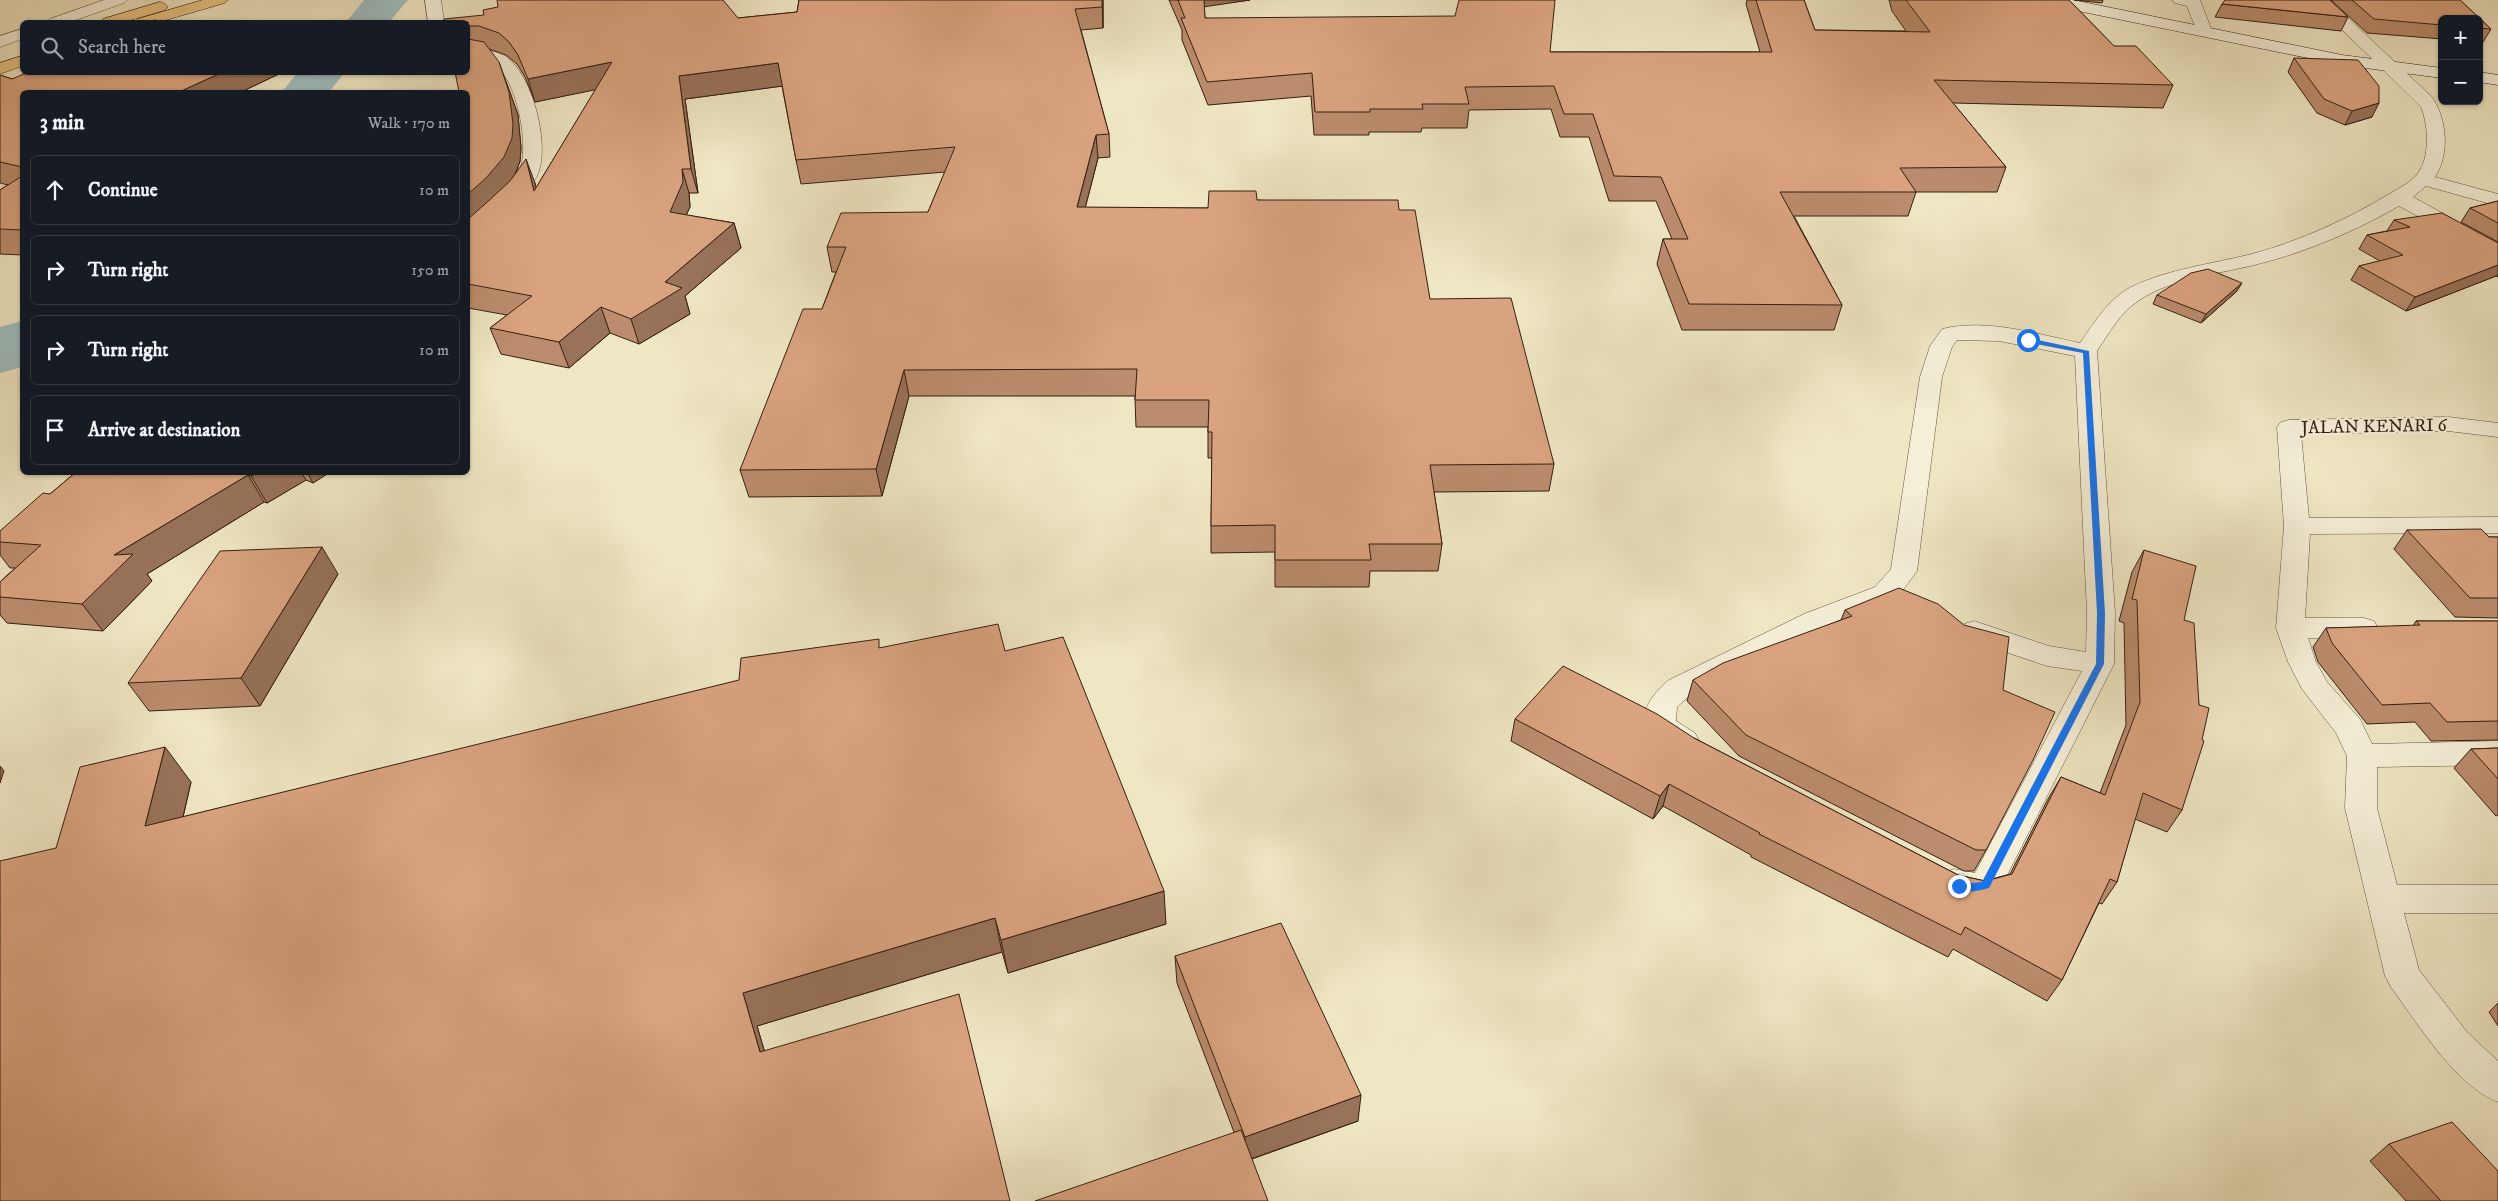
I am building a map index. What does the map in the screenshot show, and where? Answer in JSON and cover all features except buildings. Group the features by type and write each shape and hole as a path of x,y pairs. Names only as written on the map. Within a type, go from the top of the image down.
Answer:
{"highway":[{"path":"116,20 184,0"},
{"path":"151,20 220,0"},
{"path":"0,58 20,51"},
{"path":"0,69 20,63"}],"street":[{"path":"62,20 119,0"},
{"path":"433,0 436,20"},
{"path":"2049,0 2391,68 2438,73"},
{"path":"2180,0 2194,3 2204,31"},
{"path":"1925,868 1959,886 1972,888 1985,885 2100,664 2101,613 2086,351 2104,325 2136,293 2165,280 2268,256 2310,242 2384,207 2428,174 2434,158 2436,129 2433,110 2423,95 2391,68 2320,0"},
{"path":"0,42 20,35"},
{"path":"470,53 484,54 502,62 515,81 533,128 532,163 522,183 504,205 470,237"},
{"path":"2483,78 2498,80"},
{"path":"2422,179 2498,200"},
{"path":"2398,197 2498,252"},
{"path":"1708,755 1661,727 1659,710 1666,698 1679,688 1814,621 1897,599 1904,571 1931,377 1941,346 1950,334 1963,331 1988,333 2086,351"},
{"name":"JALAN KENARI 6","path":"2297,526 2292,484 2289,427 2448,424 2498,430"},
{"path":"2498,524 2297,526 2290,628 2302,662 2317,689 2349,726 2362,756 2361,808 2403,976 2454,1044 2498,1085"},
{"path":"1949,621 1992,638 2048,656 2100,664"},
{"path":"2290,628 2389,629"},
{"path":"2362,756 2498,753"},
{"path":"2384,899 2498,899"}],"waterway":[{"path":"369,20 387,0"},
{"path":"307,90 320,75"},
{"path":"0,355 20,340"}],"route":[{"path":"1959,886 1972,888 1985,885 2100,664 2101,613 2086,351 2028,340"}]}
